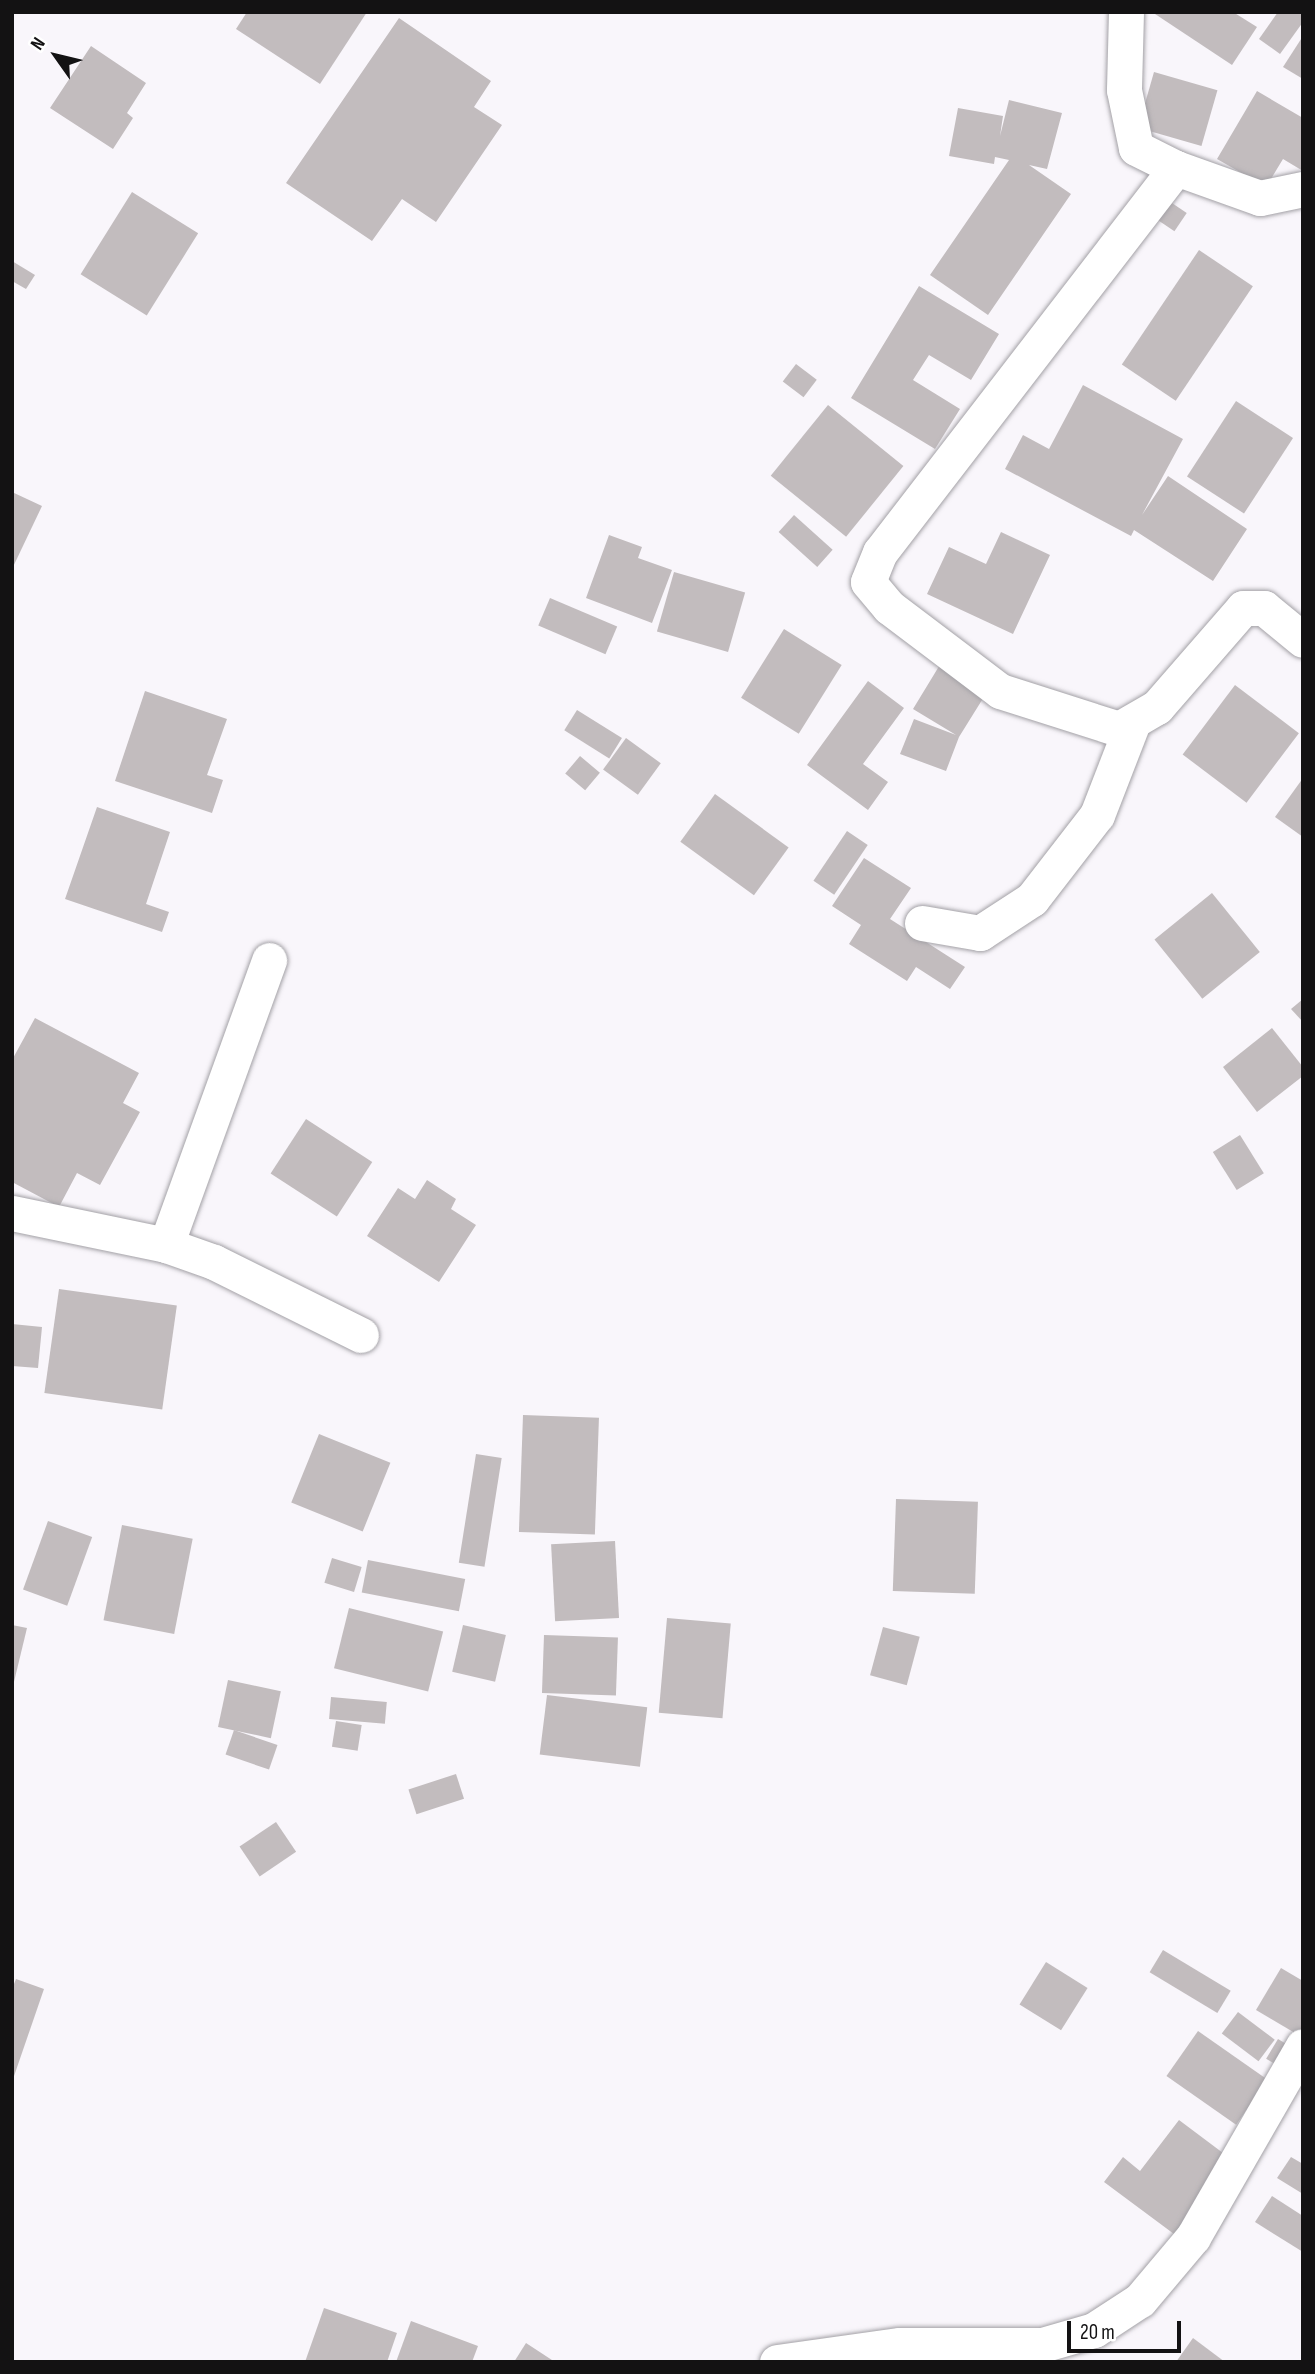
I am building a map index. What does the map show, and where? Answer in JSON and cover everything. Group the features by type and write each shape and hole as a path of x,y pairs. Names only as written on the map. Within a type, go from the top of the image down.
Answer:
{"street":[{"path":"1126,12 1124,90 1136,148 1176,168 1260,198 1303,189"},
{"path":"1176,168 880,552 867,582 889,607 1000,691 1119,729 1157,707 1243,608 1264,608 1303,640"},
{"path":"922,923 980,933 1032,899 1097,815 1133,722"},
{"path":"166,1245 269,960"},
{"path":"12,1213 166,1245 214,1262 360,1335"},
{"path":"777,2362 900,2345 1042,2345 1094,2330 1140,2300 1193,2237 1303,2046"}],"building":[{"path":"247,12 367,12 320,84 236,29"},
{"path":"1152,12 1233,12 1257,27 1232,65"},
{"path":"1278,12 1303,12 1303,22 1280,54 1259,39"},
{"path":"399,18 491,81 474,107 502,125 436,222 402,199 372,241 286,183"},
{"path":"1303,36 1303,79 1283,67"},
{"path":"91,46 146,83 127,113 133,118 113,149 50,108"},
{"path":"1154,72 1217,90 1201,146 1138,128"},
{"path":"1257,91 1303,118 1303,171 1283,159 1266,187 1217,159"},
{"path":"1009,100 1062,113 1047,169 1029,165 1071,194 988,315 930,275 1009,160 995,157 994,164 949,156 958,108 1003,116 1000,136"},
{"path":"132,192 198,233 147,316 81,274"},
{"path":"1166,199 1187,213 1174,231 1154,217"},
{"path":"1199,250 1253,286 1176,401 1122,364"},
{"path":"12,261 35,275 26,289 12,281"},
{"path":"919,286 999,334 971,380 929,355 913,380 960,409 935,449 851,398"},
{"path":"796,364 817,380 804,397 783,382"},
{"path":"1083,385 1183,439 1142,515 1168,476 1247,529 1213,581 1134,530 1131,536 1005,469 1023,435 1049,449"},
{"path":"1236,401 1293,438 1244,514 1187,476"},
{"path":"828,405 903,466 846,537 771,476"},
{"path":"12,492 42,506 12,569"},
{"path":"794,515 833,550 817,567 779,532"},
{"path":"1001,532 1050,555 1013,634 927,594 949,547 986,564"},
{"path":"609,535 642,547 638,558 672,570 652,623 586,598"},
{"path":"674,572 745,592 728,652 657,632"},
{"path":"550,598 617,627 605,654 538,626"},
{"path":"784,629 842,665 799,734 741,698"},
{"path":"941,663 987,692 959,737 946,771 900,754 914,719 956,735 913,709"},
{"path":"868,681 904,708 863,764 888,782 868,810 807,765"},
{"path":"1235,685 1299,733 1247,803 1183,754"},
{"path":"145,691 227,719 207,775 223,780 212,813 115,781"},
{"path":"577,710 622,738 609,758 564,730"},
{"path":"626,738 661,763 638,795 603,770"},
{"path":"580,756 600,773 585,790 565,774"},
{"path":"1303,778 1303,837 1275,817"},
{"path":"715,794 789,847 754,895 680,842"},
{"path":"97,807 170,832 146,904 169,912 162,932 65,899"},
{"path":"847,831 868,845 834,895 813,881"},
{"path":"864,858 911,888 890,919 965,967 950,989 916,967 907,981 849,944 861,925 832,906"},
{"path":"1212,893 1260,952 1202,999 1154,940"},
{"path":"1303,999 1303,1022 1291,1009"},
{"path":"35,1018 139,1073 123,1103 140,1112 100,1185 77,1173 59,1207 12,1182 12,1060"},
{"path":"1272,1028 1303,1067 1303,1076 1257,1112 1223,1067"},
{"path":"306,1119 372,1162 337,1217 271,1174"},
{"path":"1240,1135 1264,1173 1237,1190 1213,1152"},
{"path":"427,1180 456,1199 451,1209 476,1225 439,1282 367,1236 398,1188 415,1199"},
{"path":"59,1289 177,1306 162,1410 44,1393"},
{"path":"12,1324 42,1327 38,1368 12,1366"},
{"path":"523,1415 599,1418 595,1535 519,1532"},
{"path":"319,1434 390,1463 363,1531 291,1503"},
{"path":"476,1454 502,1458 484,1567 459,1563"},
{"path":"896,1499 978,1502 975,1594 893,1591"},
{"path":"48,1521 92,1537 67,1606 23,1590"},
{"path":"122,1525 193,1539 174,1634 103,1620"},
{"path":"615,1541 619,1618 555,1621 551,1544"},
{"path":"332,1558 362,1567 354,1592 324,1583"},
{"path":"368,1560 465,1579 459,1611 362,1592"},
{"path":"349,1608 443,1631 428,1692 334,1668"},
{"path":"667,1618 731,1624 722,1718 659,1713"},
{"path":"12,1625 27,1628 13,1686 12,1686"},
{"path":"463,1625 506,1635 495,1682 452,1672"},
{"path":"883,1627 920,1637 907,1685 870,1675"},
{"path":"544,1635 618,1638 616,1696 542,1693"},
{"path":"228,1680 281,1691 271,1738 218,1727"},
{"path":"547,1695 647,1707 640,1767 540,1755"},
{"path":"331,1697 387,1702 385,1724 329,1719"},
{"path":"336,1721 362,1725 358,1751 332,1747"},
{"path":"234,1730 277,1745 269,1770 226,1755"},
{"path":"456,1774 464,1799 416,1814 408,1789"},
{"path":"276,1822 296,1852 260,1876 240,1847"},
{"path":"1163,1950 1231,1991 1217,2013 1150,1972"},
{"path":"1046,1962 1088,1988 1061,2030 1020,2004"},
{"path":"1281,1968 1303,1981 1303,2031 1300,2036 1256,2010"},
{"path":"16,1979 44,1989 13,2079 12,1989"},
{"path":"1238,2012 1275,2040 1258,2061 1222,2034"},
{"path":"1198,2031 1268,2080 1236,2125 1166,2076"},
{"path":"1278,2039 1296,2050 1284,2070 1266,2059"},
{"path":"1179,2120 1231,2159 1174,2234 1104,2182 1123,2157 1140,2171"},
{"path":"1291,2157 1303,2164 1303,2194 1277,2178"},
{"path":"1272,2196 1303,2216 1303,2252 1255,2222"},
{"path":"324,2308 397,2333 387,2362 305,2362"},
{"path":"411,2321 478,2346 472,2362 396,2362"},
{"path":"1193,2338 1225,2362 1176,2362"},
{"path":"526,2343 555,2362 514,2362"}]}
